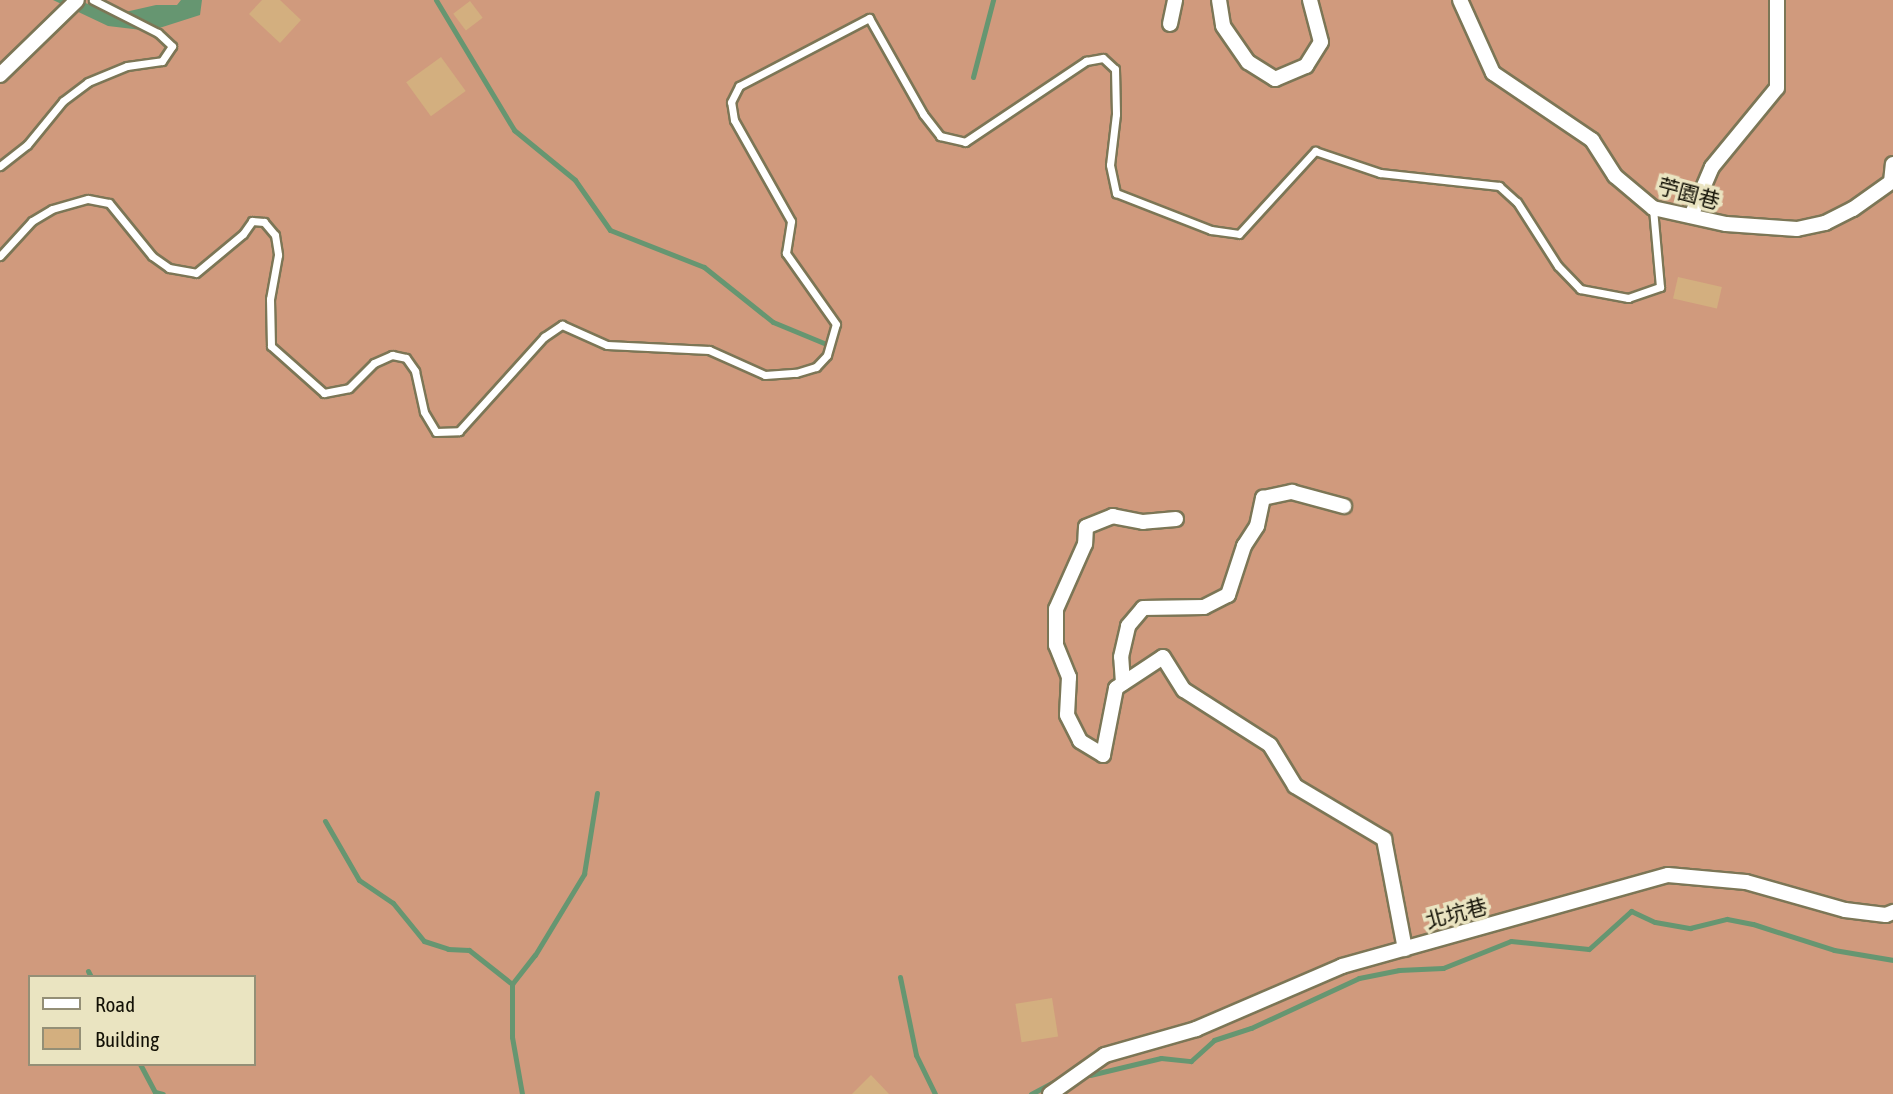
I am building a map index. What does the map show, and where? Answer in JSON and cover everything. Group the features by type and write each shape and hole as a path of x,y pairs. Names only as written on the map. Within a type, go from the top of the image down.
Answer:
{"street":[{"path":"0,75 78,0"},
{"path":"1170,24 1175,0"},
{"path":"1219,0 1223,26 1248,62 1275,79 1306,66 1321,42 1310,0"},
{"name":"苧園巷","path":"1460,0 1493,73 1592,140 1615,176 1653,208 1763,228 1797,229 1825,223 1891,182 1893,164"},
{"path":"1690,216 1712,167 1777,88 1777,0"},
{"path":"1123,683 1121,657 1128,626 1143,608 1204,607 1228,595 1244,546 1257,526 1263,498 1292,492 1344,506"},
{"path":"1176,519 1143,522 1113,516 1086,527 1085,544 1056,609 1056,645 1069,677 1067,715 1080,741 1103,755 1116,688 1163,657 1184,690 1270,745 1295,786 1384,839 1405,949"},
{"name":"北坑巷","path":"1051,1094 1105,1055 1196,1029 1342,966 1668,875 1745,882 1845,910 1886,915 1893,912"}],"lane":[{"path":"0,166 27,145 62,101 88,82 127,66 162,61 172,46 158,33 93,0"},
{"path":"0,256 32,221 52,209 88,199 109,203 152,256 169,268 196,273 243,234 252,221 264,222 275,235 278,255 270,299 271,346 324,393 349,388 374,363 392,355 406,358 415,371 424,412 436,432 458,431 544,337 562,325 607,345 709,350 765,375 796,373 816,367 827,355 836,324 786,253 791,221 734,120 732,102 739,86 869,18 923,114 940,136 965,142 1086,61 1103,58 1115,69 1116,114 1110,164 1116,193 1211,230 1239,234 1315,151 1380,173 1499,186 1517,202 1558,266 1580,289 1628,298 1660,287 1653,208"}],"shaded area":[{"path":"0,0 1893,0 1893,1094 0,1094"},
{"path":"53,0 79,0 112,15 156,5 177,5 181,0 202,0 200,15 150,31 108,26"}],"building":[{"path":"262,0 280,0 301,20 280,43 249,14"},
{"path":"470,1 483,18 466,30 453,14"},
{"path":"441,57 466,91 431,116 406,82"},
{"path":"1678,277 1722,287 1717,309 1673,298"},
{"path":"1052,998 1058,1037 1022,1042 1015,1004"},
{"path":"871,1075 889,1094 852,1094"}],"waterway":[{"path":"436,0 514,130 575,180 610,230 704,267 773,322 824,343"},
{"path":"973,77 993,0"},
{"path":"512,984 535,955 584,874 597,793"},
{"path":"325,821 359,880 393,903 424,941 448,949 469,950 512,984 512,1037 522,1094"},
{"path":"1090,1075 1161,1058 1191,1061 1214,1040 1251,1028 1359,978 1399,970 1443,968 1511,941 1589,949 1631,911 1655,922 1690,928 1727,919 1753,924 1834,950 1893,960"},
{"path":"88,971 90,975"},
{"path":"900,977 916,1055 935,1094"},
{"path":"141,1066 155,1092 163,1094"},
{"path":"1031,1094 1054,1082"}]}
